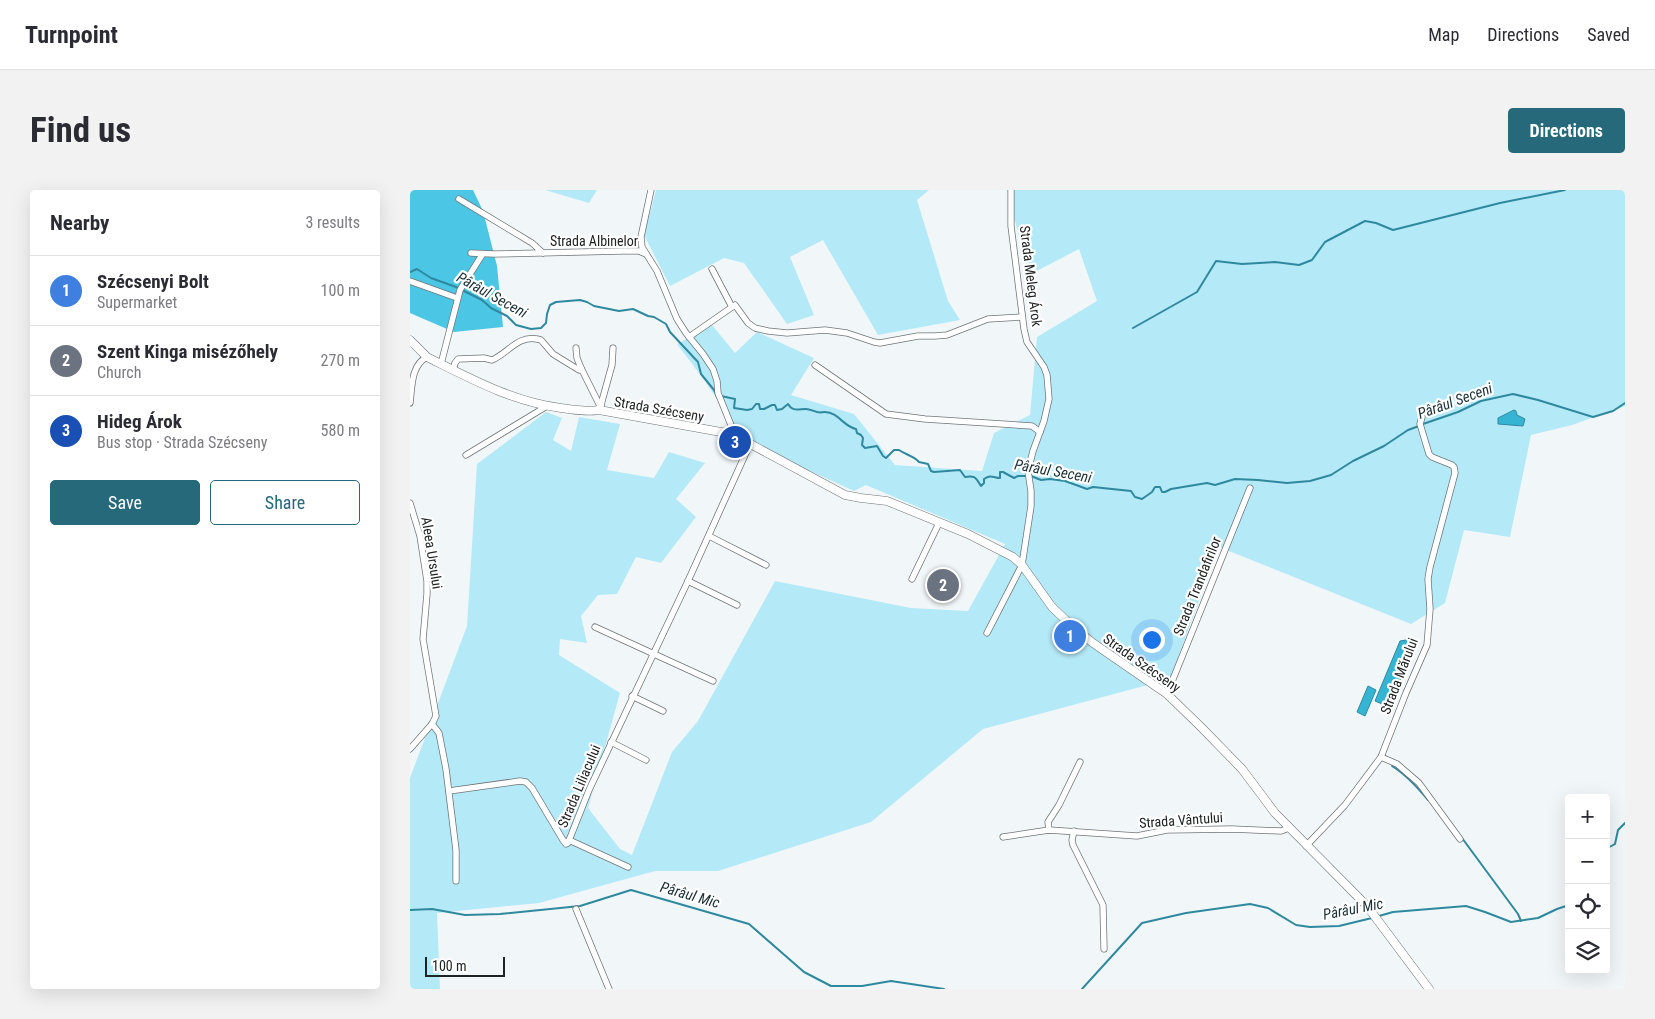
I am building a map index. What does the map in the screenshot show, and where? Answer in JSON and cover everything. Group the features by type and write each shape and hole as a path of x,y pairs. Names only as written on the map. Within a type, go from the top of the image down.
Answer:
{"street":[{"path":"651,190 641,236 642,246 657,271 677,319 689,338 704,354 713,370 720,396 733,430 732,434"},
{"name":"Strada Meleg Árok","path":"987,633 1022,565 1031,506 1028,476 1030,461 1049,399 1049,382 1044,368 1027,342 1022,317 1011,226 1011,190"},
{"name":"Strada Albinelor","path":"460,199 532,243 543,253"},
{"name":"Strada Albinelor","path":"471,253 639,251 646,254"},
{"path":"441,364 457,298 482,254"},
{"path":"712,269 732,306 735,305 748,323 755,328 768,331 787,333 824,330 880,343 918,336 947,335 988,319 1022,317"},
{"path":"410,280 457,298"},
{"path":"689,338 732,306"},
{"path":"453,370 458,359 484,358 489,361 500,356 509,348 533,338 541,340 551,352 564,362 579,370 581,368"},
{"name":"Strada Szécseny","path":"410,340 427,357 506,395 548,406 587,412 600,409 732,434 846,495 884,500 968,534 1008,554 1022,565 1052,607 1073,627 1167,694 1242,769 1275,813 1368,906 1429,989"},
{"path":"576,348 577,358 600,409"},
{"name":"Strada Szécseny","path":"600,409 612,365 613,348"},
{"path":"410,403 415,369 422,359 427,357"},
{"path":"815,365 886,414 933,420 1032,426 1040,432"},
{"path":"466,454 548,406"},
{"name":"Strada Mărului","path":"1306,846 1345,805 1381,757 1427,645 1430,609 1428,579 1430,566 1455,473 1452,466 1429,454 1421,425 1422,417"},
{"name":"Strada Liliacului","path":"449,791 520,780 526,782 541,802 566,844 570,840 589,790 709,536 750,444"},
{"name":"Strada Trandafirilor","path":"1167,694 1250,488"},
{"name":"Aleea Ursului","path":"410,503 420,536 427,581 423,639 436,716 432,724 438,733 441,743 449,791 456,850 456,881"},
{"path":"912,579 940,523"},
{"path":"709,536 766,565"},
{"path":"688,581 736,605"},
{"path":"595,626 713,681"},
{"path":"632,696 663,711"},
{"path":"410,748 432,724"},
{"name":"Strada Liliacului","path":"611,742 646,760"},
{"path":"1381,757 1397,764 1419,783 1460,839"},
{"path":"1049,830 1048,822 1059,805 1080,762"},
{"name":"Strada Vântului","path":"1003,837 1049,830 1137,836 1167,830 1232,828 1280,831 1289,828"},
{"path":"1074,831 1073,845 1103,906 1104,949"},
{"name":"Strada Liliacului","path":"570,840 628,867"},
{"path":"576,909 609,989"}],"shaded area":[{"path":"410,190 473,190 483,211 497,266 503,327 454,332 410,313"},
{"path":"545,190 597,190 589,203"},
{"path":"656,190 929,190 917,200 948,301 960,320 878,335 823,240 790,257 814,315 787,324 744,263 724,258 670,286 644,235"},
{"path":"1007,190 1625,190 1625,406 1572,425 1531,435 1510,537 1464,530 1445,603 1411,624 1219,547 1170,679 983,729 871,822 718,871 655,871 539,903 437,913 440,989 410,989 410,778 467,626 477,464 546,412 562,418 553,440 571,451 579,417 620,424 607,470 654,478 669,452 705,463 676,499 696,517 661,563 636,557 617,594 598,595 581,616 587,643 560,639 559,655 620,693 588,808 620,849 632,855 672,752 698,721 775,581 911,608 968,611 1005,544 866,485 854,491 797,465 740,435 705,381 677,344 712,325 735,353 757,332 814,358 791,395 854,414 895,465 982,471 994,433 1030,415 1037,337 1097,301 1079,249 1029,275"},
{"path":"1514,410 1517,415 1525,419 1523,426 1498,424 1498,418"},
{"path":"1400,641 1412,642 1414,646 1389,707 1375,701"},
{"path":"1368,686 1376,690 1365,716 1357,712"}],"waterway":[{"path":"1133,328 1197,292 1216,261 1242,264 1275,262 1299,265 1312,260 1325,242 1365,221 1393,230 1500,203 1565,190"},
{"name":"Pârâul Seceni","path":"410,272 417,269 431,278 456,287 482,300 491,308 507,316 516,325 531,329 541,328 546,323 550,305 556,302 580,300 594,306 619,311 633,309 654,317 666,324 670,332 698,362 701,374 717,396"},
{"name":"Pârâul Seceni","path":"1423,424 1458,412 1481,401 1513,394 1593,417 1613,411 1625,403"},
{"name":"Pârâul Seceni","path":"721,396 735,399 734,408 747,410 759,404 760,409 775,405 777,410 782,409 788,404 790,407 798,410 807,409 834,414 856,429 857,433 863,438 862,445 865,448 877,446 886,458 894,450 899,450 919,462 928,464 931,471 960,470 965,477 971,476 975,478 981,486 986,478 991,476 1000,478 1000,472 1014,478 1027,476"},
{"name":"Pârâul Seceni","path":"1031,476 1041,480 1065,481 1087,489 1093,487 1131,491 1135,497 1142,499 1152,492 1155,487 1160,487 1162,492 1165,492 1171,489 1207,483 1215,485 1235,479 1287,483 1310,481 1331,475 1353,461 1384,446 1408,430 1419,426"},
{"path":"1392,766 1411,781 1428,800"},
{"name":"Pârâul Mic","path":"1610,847 1615,844 1618,830 1625,823"},
{"path":"1462,838 1518,914 1521,921"},
{"name":"Pârâul Mic","path":"410,910 432,909 465,915 500,914 580,906 631,890 749,924 804,972 831,986 862,986 891,981 944,989"},
{"name":"Pârâul Mic","path":"1082,989 1142,923 1186,913 1250,904 1268,908 1296,925 1310,927 1339,926 1372,918"},
{"name":"Pârâul Mic","path":"1379,916 1393,912 1466,906 1511,922 1538,918 1565,906"}],"place":[{"name":"Hideg Árok","path":"735,442"},
{"name":"Szent Kinga misézőhely","path":"943,585"},
{"name":"Szécsenyi Bolt","path":"1070,636"}]}
